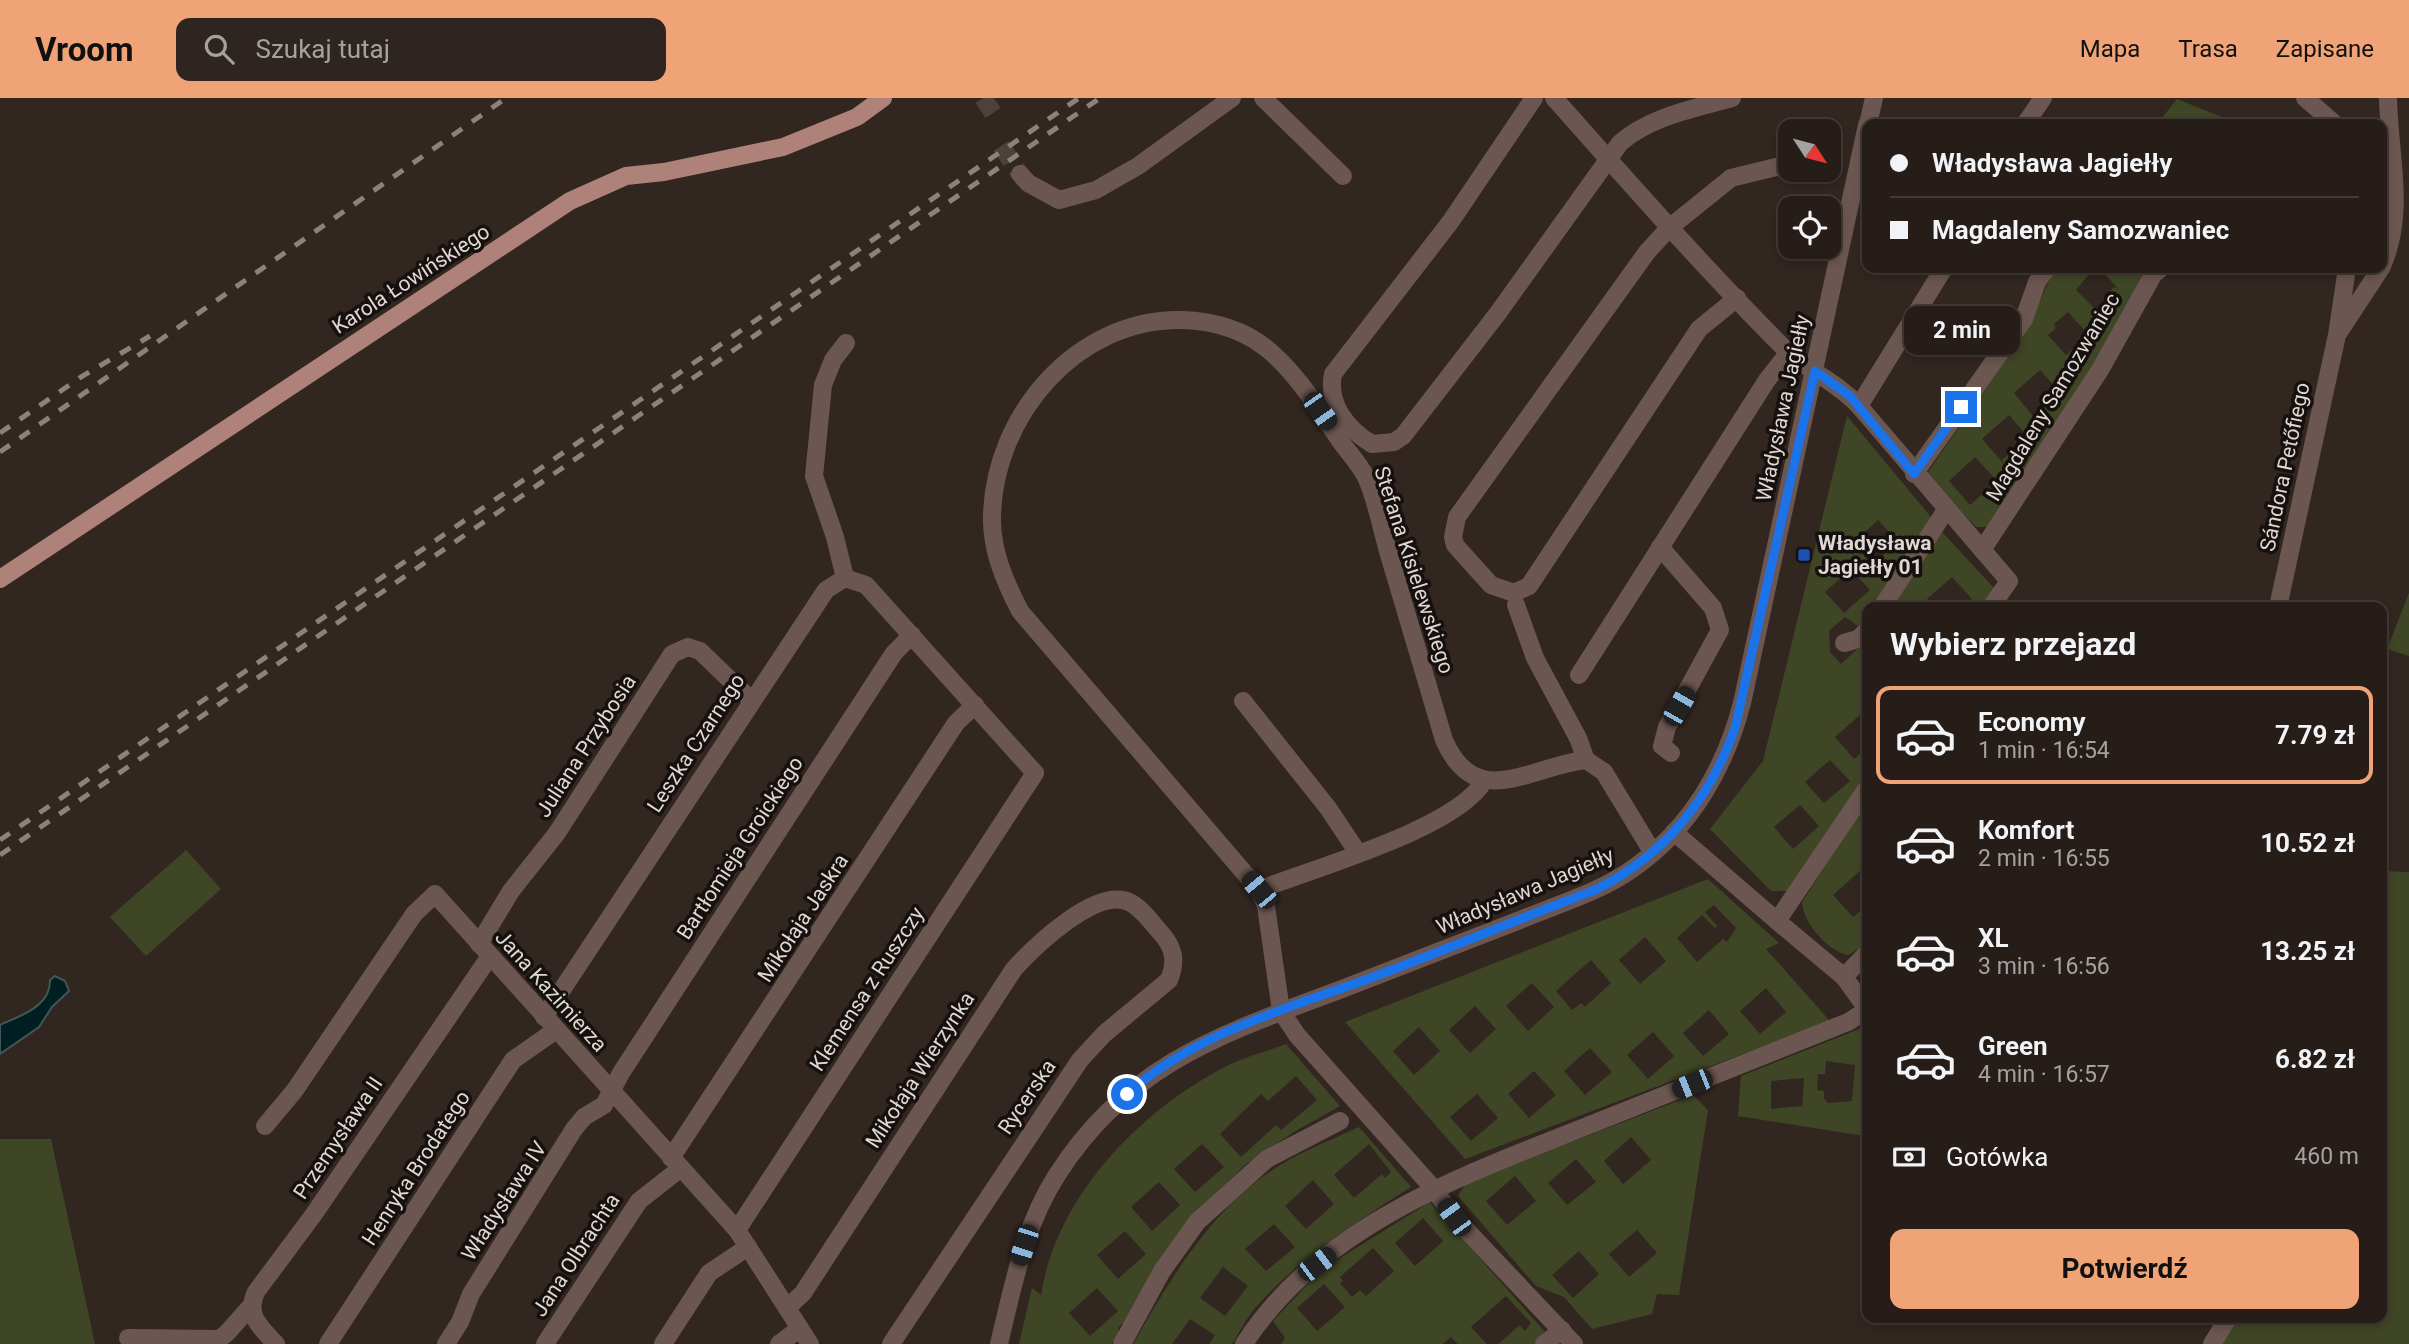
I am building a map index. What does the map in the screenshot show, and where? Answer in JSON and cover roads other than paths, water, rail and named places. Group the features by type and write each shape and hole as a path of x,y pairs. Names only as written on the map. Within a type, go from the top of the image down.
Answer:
{"main road":[{"name":"Karola Łowińskiego","path":"0,579 570,201 626,176 664,172 783,148 857,117 883,98"}],"street":[{"path":"1020,174 1059,200 1096,190 1138,166 1232,98"},
{"path":"1263,98 1343,176"},
{"path":"1534,98 1451,221 1333,374 1330,387 1335,408 1365,440 1383,444 1403,436 1620,143 1634,131 1660,119 1732,98"},
{"path":"1554,98 1669,228 1789,352 1840,387 1859,406 1914,474 2010,581 1995,602"},
{"name":"Władysława Jagiełły","path":"1869,119 1874,98"},
{"path":"2028,119 2043,98"},
{"path":"2305,98 2329,119"},
{"name":"Sándora Petőfiego","path":"2387,250 2394,230 2396,202 2388,98"},
{"name":"Władysława Jagiełły","path":"999,1344 1019,1261 1042,1200 1058,1173 1096,1125 1138,1085 1177,1058 1245,1023 1281,1012 1595,890 1619,878 1653,853 1674,832 1715,777 1735,728 1862,147"},
{"path":"1737,298 1699,329 1529,586 1514,593 1491,585 1455,545 1453,537 1457,517 1647,252 1669,228 1731,178 1776,167"},
{"path":"1859,406 1941,273"},
{"path":"1914,474 2024,319 2037,282 2043,273"},
{"name":"Magdaleny Samozwaniec","path":"1982,551 2079,404 2155,273"},
{"name":"Sándora Petőfiego","path":"2279,602 2337,335 2346,273"},
{"name":"Sándora Petőfiego","path":"2337,335 2377,273"},
{"name":"Stefana Kisielewskiego","path":"1281,1012 1266,906 1259,890 1030,626 1020,611 1000,566 992,517 999,468 1021,417 1050,376 1096,341 1130,326 1157,321 1199,320 1248,336 1290,371 1366,476 1444,740 1456,764 1484,781"},
{"path":"846,343 833,360 823,385 814,476 835,537 845,578 866,585 975,705"},
{"path":"1579,674 1789,352"},
{"path":"1885,602 1946,510"},
{"path":"1660,547 1713,608 1720,630 1667,727 1662,746 1671,753"},
{"name":"Leszka Czarnego","path":"550,1023 751,700 826,590 845,578"},
{"path":"1517,605 1535,658 1578,738 1586,760 1604,772 1653,853"},
{"name":"Bartłomieja Groickiego","path":"611,1092 894,653 912,635"},
{"path":"1844,643 1858,639 1862,635"},
{"name":"Juliana Przybosia","path":"485,950 511,891 557,833 672,654 682,648 695,648 751,700"},
{"path":"1243,701 1328,808 1358,853"},
{"name":"Klemensa z Ruszczy","path":"737,1230 1035,772 975,705"},
{"name":"Mikołaja Jaskra","path":"676,1163 956,723 975,705"},
{"path":"1259,890 1358,853 1462,806 1478,792 1484,781 1505,780 1586,760"},
{"path":"1777,921 1862,795"},
{"path":"1674,832 1844,977 1862,1003"},
{"name":"Jana Kazimierza","path":"265,1126 295,1090 414,914 435,894 737,1230 810,1344"},
{"name":"Mikołaja Wierzynka","path":"787,1308 803,1293 1014,969 1042,941 1078,915 1107,900 1127,901"},
{"name":"Rycerska","path":"891,1344 1080,1060 1104,1034 1169,980 1174,968 1171,946 1140,909 1127,901"},
{"name":"Przemysława II","path":"128,1338 219,1339 226,1334 251,1306 256,1292 314,1214 485,950"},
{"path":"1844,977 1862,958"},
{"path":"1281,1012 1297,1035 1433,1188 1454,1217 1568,1337 1544,1344"},
{"path":"1244,1344 1261,1318 1301,1276 1350,1240 1433,1188 1848,1022 1862,1013"},
{"name":"Henryka Brodatego","path":"328,1344 513,1060 550,1023"},
{"name":"Władysława IV","path":"446,1344 460,1322 471,1294 574,1129 583,1117 604,1105 611,1092"},
{"path":"1122,1344 1162,1271 1197,1222 1267,1159 1340,1121"},
{"name":"Jana Olbrachta","path":"545,1344 639,1201 676,1163"},
{"path":"663,1344 709,1273 748,1247"},
{"path":"251,1306 256,1322 276,1344"},
{"path":"2212,1344 2225,1323"},
{"path":"779,1344 799,1329"}],"water":[{"path":"55,976 65,981 69,991 52,1007 39,1027 0,1054 0,1025 40,1004 49,989 50,980"}],"tunnel":[{"path":"983,98 997,119"},
{"path":"1001,146 1020,174"}],"railway":[{"path":"0,452 506,98"},
{"path":"0,840 1079,98"},
{"path":"0,855 1100,98"},
{"path":"0,433 81,377 150,336"}],"place":[{"name":"Władysława Jagiełły 01","path":"1804,555"}]}
